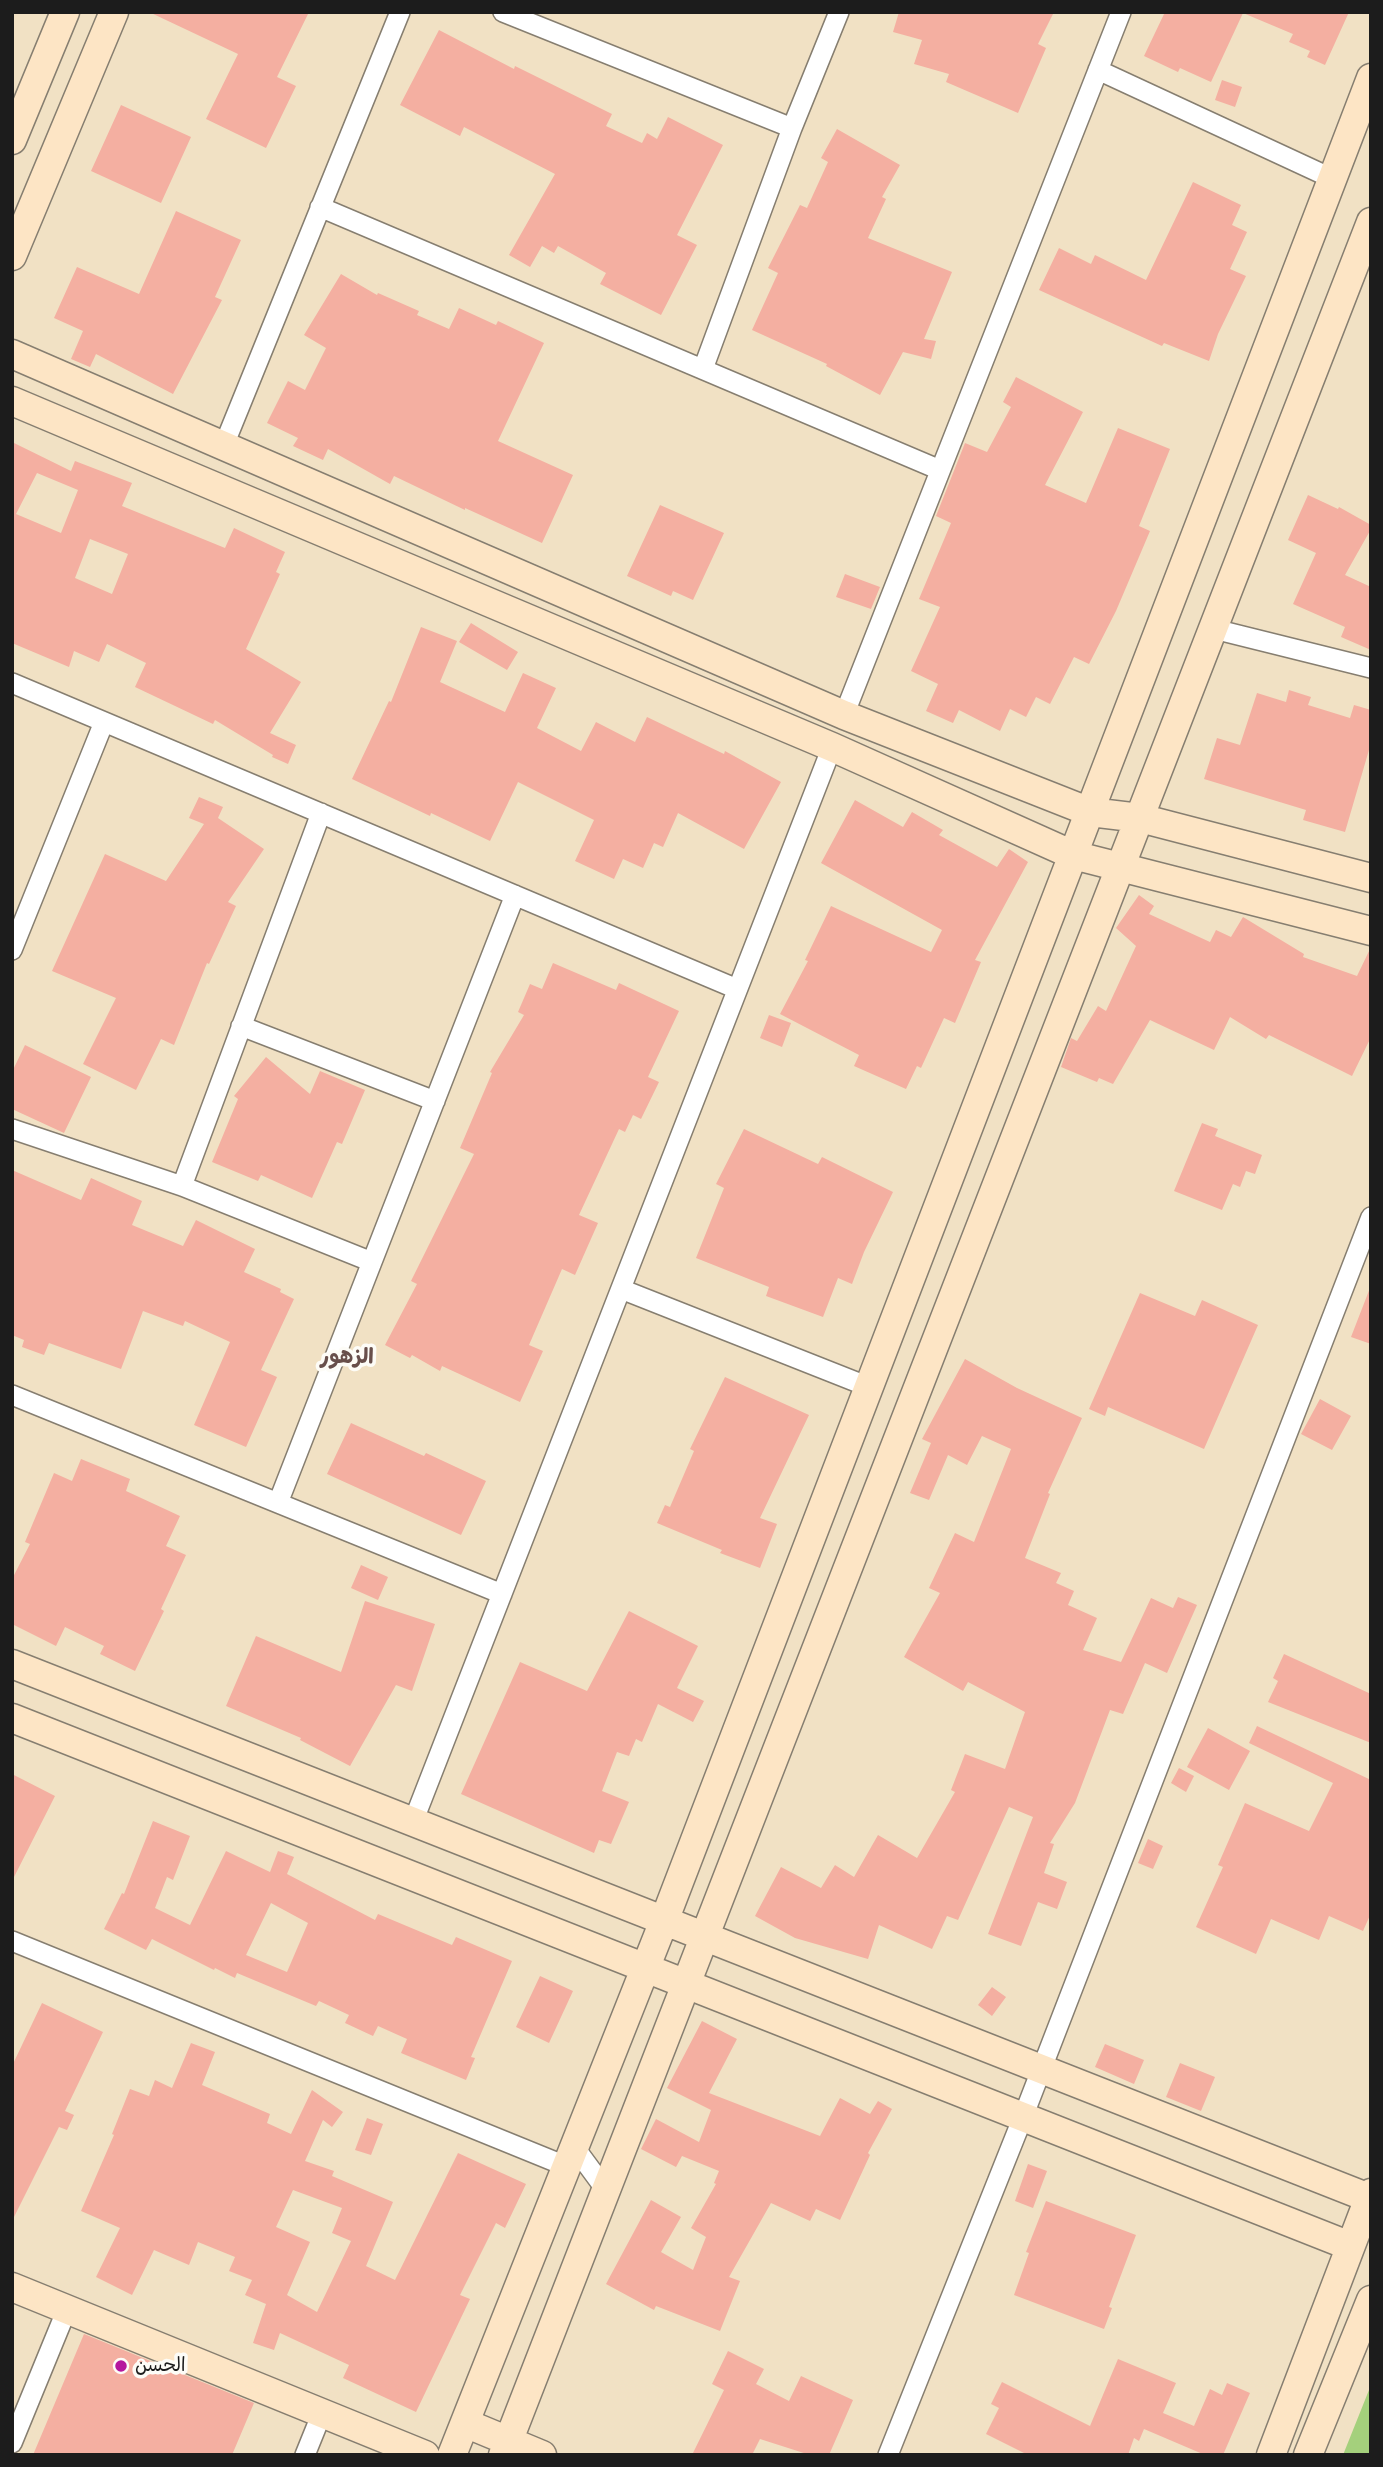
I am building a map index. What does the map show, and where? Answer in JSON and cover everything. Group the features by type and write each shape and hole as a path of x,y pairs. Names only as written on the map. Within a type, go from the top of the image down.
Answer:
{"street":[{"path":"12,140 65,12"},
{"path":"12,256 114,12"},
{"path":"224,445 400,12"},
{"path":"503,12 792,128"},
{"path":"703,369 792,128 839,12"},
{"path":"844,715 1121,12"},
{"path":"1098,70 1331,178"},
{"path":"452,2455 664,1921 1371,78"},
{"path":"320,207 940,470"},
{"path":"505,2448 1371,222"},
{"path":"12,354 844,715 1090,812 1140,818 1371,878"},
{"path":"12,401 832,747 1073,855 1371,931"},
{"path":"1214,629 1371,668"},
{"path":"12,683 737,989"},
{"path":"12,950 104,722"},
{"path":"413,1822 832,747"},
{"path":"182,1186 321,813"},
{"path":"278,1503 515,895"},
{"path":"242,1026 435,1101"},
{"path":"12,1129 182,1186 372,1262"},
{"path":"888,2455 1023,2117 1371,1217"},
{"path":"621,1289 869,1387"},
{"path":"12,1395 502,1594"},
{"path":"12,1664 1370,2196 1271,2455"},
{"path":"12,1718 1350,2246"},
{"path":"12,1941 571,2158 606,2190"},
{"path":"12,2287 425,2455"},
{"path":"1308,2455 1371,2300"},
{"path":"12,2443 67,2309"},
{"path":"305,2455 322,2413"},
{"path":"465,2423 505,2448 542,2455"}],"green space":[{"path":"1371,2385 1371,2455 1343,2455"}],"building":[{"path":"149,12 309,12 277,77 296,86 266,148 206,119 238,54"},
{"path":"899,12 1054,12 1038,44 1046,48 1018,113 946,82 949,74 914,64 922,40 893,32"},
{"path":"1165,12 1349,12 1325,65 1307,57 1310,51 1289,42 1293,34 1243,13 1211,82 1180,68 1178,72 1144,56"},
{"path":"439,30 514,69 515,66 612,114 606,126 642,143 647,133 657,139 668,117 723,145 677,235 697,245 661,315 600,284 606,273 558,246 554,253 542,246 530,267 509,255 555,174 464,127 460,136 400,105"},
{"path":"1222,80 1242,87 1235,107 1215,100"},
{"path":"121,105 191,137 161,203 91,171"},
{"path":"837,129 900,165 882,197 886,199 868,238 952,272 924,339 936,341 931,359 903,352 880,395 826,366 827,364 752,330 778,273 768,268 800,205 807,208 828,162 821,158"},
{"path":"1193,182 1241,205 1232,225 1247,232 1230,269 1246,276 1218,334 1209,361 1164,343 1162,346 1039,290 1059,248 1091,264 1095,255 1146,280"},
{"path":"176,211 241,240 215,297 222,300 173,394 96,354 90,367 71,359 83,331 54,318 77,267 139,294"},
{"path":"341,274 377,295 378,293 419,311 417,315 449,329 459,308 496,325 498,321 544,343 498,441 573,475 542,543 394,476 390,484 328,449 323,460 293,446 298,438 267,423 288,381 305,390 326,348 304,335"},
{"path":"1016,377 1083,412 1045,485 1086,503 1118,428 1170,449 1139,526 1150,531 1116,611 1089,664 1074,657 1050,704 1036,697 1026,717 1010,709 1000,731 959,710 953,723 926,711 938,684 911,671 940,607 919,599 951,523 936,516 965,443 987,452 1011,407 1003,402"},
{"path":"12,442 71,471 75,461 132,483 122,506 225,548 234,528 285,552 276,572 280,574 246,649 301,682 270,733 296,745 288,764 272,757 273,755 215,720 213,724 135,687 146,663 107,644 99,662 74,651 69,667 12,643","holes":["37,473 78,490 61,533 16,514","90,539 128,554 112,594 75,578"]},
{"path":"1308,495 1338,509 1339,507 1371,525 1345,575 1371,587 1371,650 1341,637 1345,627 1293,604 1316,553 1288,540"},
{"path":"660,505 724,533 693,600 673,591 671,596 627,576"},
{"path":"845,574 880,587 871,609 836,597"},
{"path":"471,623 518,652 507,670 459,642"},
{"path":"421,627 457,641 440,682 505,712 523,673 556,688 537,728 581,751 596,722 635,742 647,717 724,754 725,751 781,782 744,849 678,813 663,847 654,843 643,868 623,859 614,879 575,861 594,820 518,782 490,841 431,813 430,816 352,779 389,701 391,702"},
{"path":"1289,690 1311,697 1308,705 1350,718 1354,705 1371,710 1371,743 1345,832 1303,820 1306,810 1204,779 1217,738 1240,745 1257,693 1286,702"},
{"path":"199,797 223,807 218,818 264,849 228,902 236,906 209,964 207,963 174,1045 161,1039 136,1090 83,1064 116,998 52,971 105,854 166,881 204,824 189,818"},
{"path":"855,800 903,827 912,812 943,830 939,835 997,867 1009,849 1028,862 975,960 981,962 955,1023 944,1018 921,1068 917,1066 906,1089 854,1066 859,1055 780,1014 808,961 805,960 831,906 931,952 942,930 821,863"},
{"path":"1139,895 1154,906 1149,914 1210,942 1216,930 1231,937 1243,917 1304,954 1303,957 1357,976 1371,947 1371,1037 1352,1076 1269,1035 1266,1039 1230,1017 1214,1050 1150,1020 1113,1084 1099,1078 1097,1082 1061,1067 1071,1038 1077,1041 1098,1006 1106,1011 1136,946 1116,928"},
{"path":"553,963 616,990 619,983 679,1011 648,1077 659,1082 641,1119 633,1115 625,1132 619,1129 579,1215 598,1223 575,1275 562,1269 529,1345 543,1351 520,1402 442,1366 440,1371 412,1355 410,1358 385,1345 417,1284 411,1281 474,1154 460,1148 492,1073 490,1072 524,1015 518,1012 530,984 542,989"},
{"path":"769,1015 791,1023 782,1047 760,1038"},
{"path":"25,1045 91,1077 64,1133 12,1109 12,1072"},
{"path":"266,1057 310,1094 320,1071 365,1090 342,1144 337,1142 312,1198 261,1175 258,1181 212,1162 238,1099 234,1096"},
{"path":"1202,1123 1218,1129 1215,1136 1262,1155 1255,1174 1246,1171 1240,1187 1233,1184 1222,1210 1174,1191"},
{"path":"744,1129 818,1164 822,1157 893,1192 852,1284 838,1278 823,1317 766,1296 769,1287 696,1258 724,1188 716,1184"},
{"path":"12,1170 81,1200 91,1178 142,1201 132,1225 183,1246 196,1220 255,1249 244,1272 281,1289 280,1292 294,1299 261,1370 277,1377 246,1447 194,1425 230,1342 185,1321 183,1326 143,1311 121,1369 49,1343 44,1355 22,1347 24,1340 12,1335"},
{"path":"1371,1289 1371,1344 1351,1337"},
{"path":"1140,1293 1195,1316 1202,1300 1258,1325 1204,1449 1108,1407 1105,1416 1089,1409"},
{"path":"965,1359 1017,1388 1082,1418 1048,1493 1050,1494 1025,1558 1061,1573 1056,1583 1074,1591 1068,1605 1097,1618 1083,1650 1121,1662 1151,1598 1173,1608 1178,1597 1197,1605 1167,1673 1145,1663 1123,1714 1110,1710 1075,1803 1050,1843 1054,1844 1044,1873 1067,1882 1057,1909 1038,1902 1021,1946 988,1934 1033,1817 1009,1807 958,1920 947,1916 932,1949 879,1925 868,1959 795,1938 755,1916 781,1867 821,1888 835,1865 854,1877 878,1835 917,1858 955,1792 951,1790 965,1754 1005,1769 1025,1712 968,1682 963,1691 904,1657 940,1593 929,1588 955,1533 974,1542 1011,1449 982,1436 967,1465 948,1455 929,1500 910,1493 931,1443 922,1439"},
{"path":"725,1377 809,1415 760,1518 777,1524 760,1568 720,1553 722,1550 657,1523 665,1505 670,1507 694,1451 690,1449"},
{"path":"1320,1399 1351,1416 1332,1450 1301,1434"},
{"path":"351,1423 486,1481 461,1535 327,1474"},
{"path":"81,1459 130,1479 126,1491 180,1516 166,1546 186,1555 161,1609 164,1611 135,1671 100,1654 104,1646 65,1627 56,1646 12,1624 12,1579 30,1544 25,1542 54,1473 72,1481"},
{"path":"361,1565 388,1577 378,1600 351,1588"},
{"path":"365,1601 435,1624 412,1691 396,1685 350,1766 300,1740 301,1738 226,1706 256,1636 341,1672"},
{"path":"629,1611 698,1646 677,1688 704,1701 693,1722 658,1704 642,1742 636,1739 629,1756 617,1752 602,1791 629,1802 611,1844 599,1840 594,1853 461,1794 520,1662 587,1691"},
{"path":"1284,1654 1371,1694 1371,1743 1268,1702 1278,1681 1273,1678"},
{"path":"1257,1726 1371,1780 1371,1913 1363,1931 1329,1916 1319,1940 1271,1919 1256,1954 1196,1927 1223,1867 1218,1865 1245,1803 1309,1831 1333,1783 1249,1743"},
{"path":"1208,1728 1250,1751 1229,1790 1187,1767"},
{"path":"1179,1768 1194,1776 1186,1792 1171,1783"},
{"path":"12,1774 55,1796 12,1881"},
{"path":"153,1821 190,1836 173,1880 167,1877 155,1908 190,1925 226,1851 270,1872 278,1851 294,1857 287,1874 375,1920 378,1914 452,1945 456,1937 512,1961 471,2057 475,2058 466,2080 401,2053 407,2039 378,2026 373,2036 345,2023 349,2015 319,2001 316,2006 237,1973 235,1978 152,1939 146,1950 104,1929 122,1893 124,1894","holes":["271,1903 308,1923 287,1972 246,1955"]},
{"path":"1148,1839 1163,1846 1153,1869 1138,1863"},
{"path":"540,1976 573,1991 549,2043 516,2027"},
{"path":"992,1987 1006,1997 992,2016 978,2005"},
{"path":"42,2003 103,2032 65,2111 74,2115 67,2130 59,2127 12,2221 12,2066"},
{"path":"702,2021 737,2039 709,2093 820,2136 840,2098 870,2114 878,2101 892,2109 868,2153 870,2155 840,2220 816,2209 810,2221 771,2203 729,2277 740,2281 720,2331 656,2306 654,2310 606,2284 651,2200 681,2217 661,2252 693,2270 706,2237 691,2228 716,2184 714,2183 719,2171 682,2156 676,2167 641,2149 656,2119 699,2142 711,2110 667,2088"},
{"path":"191,2043 215,2052 202,2085 270,2114 267,2123 291,2134 312,2090 343,2112 332,2127 323,2120 305,2161 334,2171 332,2176 393,2202 366,2266 395,2280 458,2153 526,2184 505,2228 496,2223 460,2295 470,2299 416,2412 343,2378 349,2365 280,2333 274,2350 253,2343 266,2304 245,2295 252,2280 229,2271 235,2257 198,2242 189,2265 154,2250 132,2295 96,2277 120,2228 81,2211 114,2135 112,2134 130,2089 149,2096 155,2080 172,2088","holes":["293,2190 342,2208 332,2233 351,2241 317,2312 287,2295 310,2242 276,2227"]},
{"path":"1105,2044 1144,2060 1134,2084 1095,2067"},
{"path":"1180,2063 1215,2077 1201,2111 1166,2097"},
{"path":"367,2118 383,2124 371,2155 355,2150"},
{"path":"1028,2164 1047,2171 1033,2208 1015,2201"},
{"path":"1046,2201 1136,2235 1109,2307 1112,2308 1104,2329 1014,2295 1029,2253 1026,2252"},
{"name":"الحسن","path":"84,2334 254,2403 232,2455 33,2455"},
{"path":"728,2351 764,2369 756,2384 789,2401 801,2376 853,2400 829,2455 810,2455 760,2439 752,2455 692,2455 724,2390 712,2384"},
{"path":"1118,2359 1176,2383 1163,2413 1194,2426 1210,2389 1222,2395 1227,2383 1250,2393 1223,2455 1205,2455 1144,2429 1139,2441 1134,2438 1128,2455 1028,2455 986,2434 999,2408 991,2404 1002,2382 1090,2426"}],"place":[{"name":"الحسن","path":"121,2366"}],"district":[{"name":"الزهور","path":"347,1357"}]}
